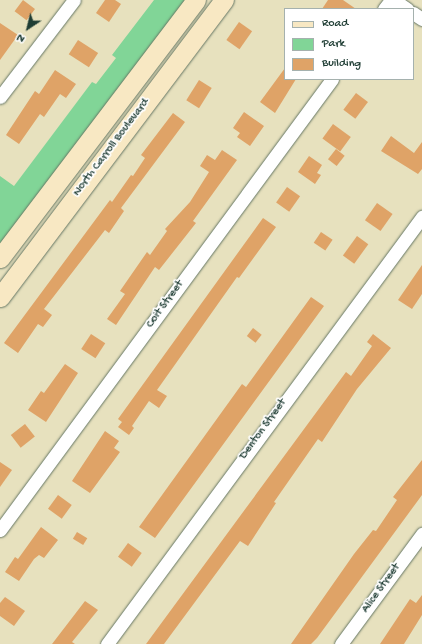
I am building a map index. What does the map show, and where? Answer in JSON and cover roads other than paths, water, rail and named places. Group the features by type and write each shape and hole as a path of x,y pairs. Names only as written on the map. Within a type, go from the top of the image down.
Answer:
{"main road":[{"name":"North Carroll Boulevard","path":"0,258 196,0"},
{"name":"North Carroll Boulevard","path":"0,297 224,0"}],"street":[{"path":"0,97 74,0"},
{"path":"385,8 392,0 405,8"},
{"name":"Coit Street","path":"0,530 331,80"},
{"name":"Denton Street","path":"106,644 422,217"},
{"name":"Alice Street","path":"341,644 422,534"}]}
